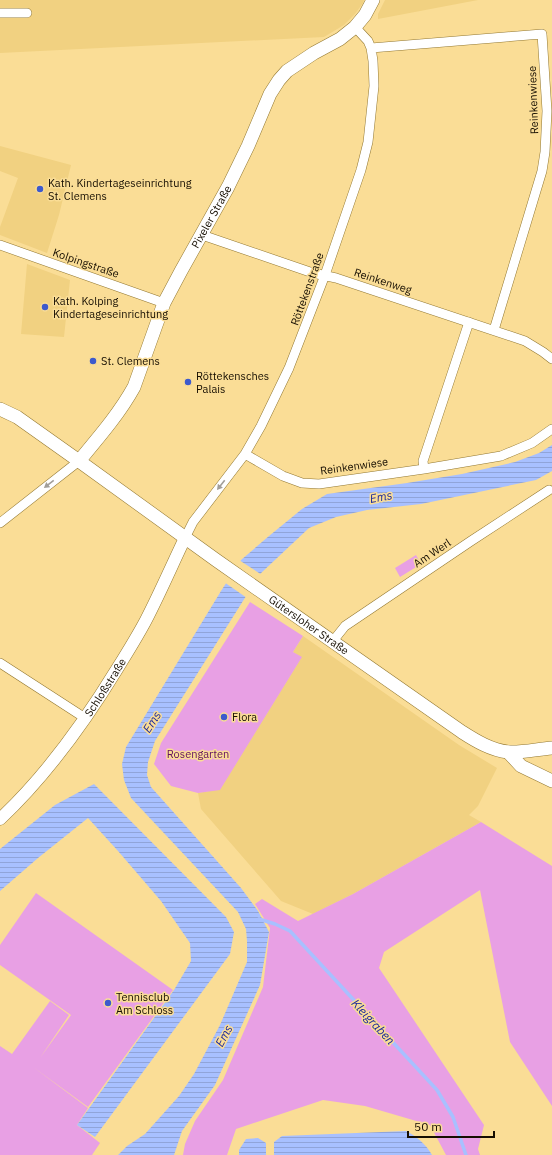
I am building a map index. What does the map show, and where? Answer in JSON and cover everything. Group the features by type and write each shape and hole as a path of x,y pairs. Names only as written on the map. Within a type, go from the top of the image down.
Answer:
{"main road":[{"name":"Pixeler Straße","path":"79,461 109,426 134,387 164,303 228,187 248,146 270,94 287,71 340,39 355,27 365,15 373,0"},
{"name":"Gütersloher Straße","path":"0,409 17,417 185,538 462,732 482,744 494,749 508,752 552,748"},
{"path":"508,752 521,766 552,781"}],"street":[{"path":"0,13 27,12"},
{"name":"Röttekenstraße","path":"185,538 193,522 245,454 261,426 289,368 325,276 361,170 368,142 374,86 373,61 368,41 355,27"},
{"name":"Reinkenwiese","path":"370,48 542,34 547,111 545,152 542,171 494,330"},
{"name":"Reinkenweg","path":"202,235 313,273 336,278 494,330 525,341 552,359"},
{"name":"Kolpingstraße","path":"0,245 164,303"},
{"path":"424,469 423,461 469,322"},
{"name":"Reinkenwiese","path":"245,454 284,476 313,484 326,483 501,456 532,443 552,429"},
{"path":"0,522 79,461"},
{"name":"Am Werl","path":"333,641 345,626 549,490"},
{"name":"Schloßstraße","path":"0,820 49,766 85,718 105,688 146,619 185,538"},
{"path":"0,663 85,718"}],"shaded area":[{"path":"0,0 364,0 355,14 344,25 324,37 0,53"},
{"path":"385,0 478,0 378,19 378,14"},
{"name":"Kath. Kindertageseinrichtung St. Clemens","path":"0,146 71,165 59,215 47,253 0,235 0,227 18,178 0,171"},
{"name":"Kath. Kolping Kindertageseinrichtung","path":"27,264 70,280 64,337 21,334"},
{"path":"303,636 459,745 497,768 478,806 469,815 481,822 353,894 313,914 281,901 201,809 198,793 220,789 301,658 293,652"}],"green space":[{"path":"416,555 421,564 400,577 395,568"},
{"name":"Rosengarten","path":"250,602 303,636 293,652 302,657 220,790 198,793 171,786 154,764 161,743"},
{"path":"481,822 552,866 552,1106 510,1042 480,890 384,952 379,968 484,1125 478,1149 480,1155 446,1155 430,1125 365,1106 323,1100 236,1129 227,1155 183,1155 185,1144 195,1121 223,1080 263,987 270,928 255,904 262,899 298,921 353,894"},
{"name":"Tennisclub Am Schloss","path":"36,893 173,990 88,1107 33,1067 88,1108 77,1125 100,1143 92,1155 0,1155 0,1046 12,1054 50,1001 69,1015 40,1058 71,1015 0,965 0,945"}],"water":[{"name":"Ems","path":"552,445 552,471 536,480 421,504 367,510 336,517 309,528 260,574 155,741 148,762 147,775 151,787 241,888 258,911 269,932 260,985 215,1085 182,1131 174,1155 118,1155 127,1146 145,1134 179,1096 194,1074 220,1025 247,962 246,929 238,912 131,798 124,780 122,764 126,747 221,591 241,560 302,509 327,494 462,474 515,462 539,453"},
{"path":"94,784 226,917 234,932 230,954 95,1137 77,1125 174,990 191,961 190,943 161,901 88,818 0,891 0,849 55,805"},
{"path":"406,1131 427,1147 432,1155 274,1155 274,1142 282,1136"},
{"path":"258,1138 266,1143 266,1155 239,1155 239,1150 246,1139"}],"pier":[{"path":"239,560 262,575 247,598 224,582"}],"waterway":[{"name":"Kleigraben","path":"259,919 290,931 437,1090 453,1117 466,1155"}],"place":[{"name":"Kath. Kindertageseinrichtung St. Clemens","path":"40,189"},
{"name":"Kath. Kolping Kindertageseinrichtung","path":"45,307"},
{"name":"St. Clemens","path":"93,361"},
{"name":"Röttekensches Palais","path":"188,382"},
{"name":"Flora","path":"224,717"},
{"name":"Tennisclub Am Schloss","path":"108,1003"}]}
